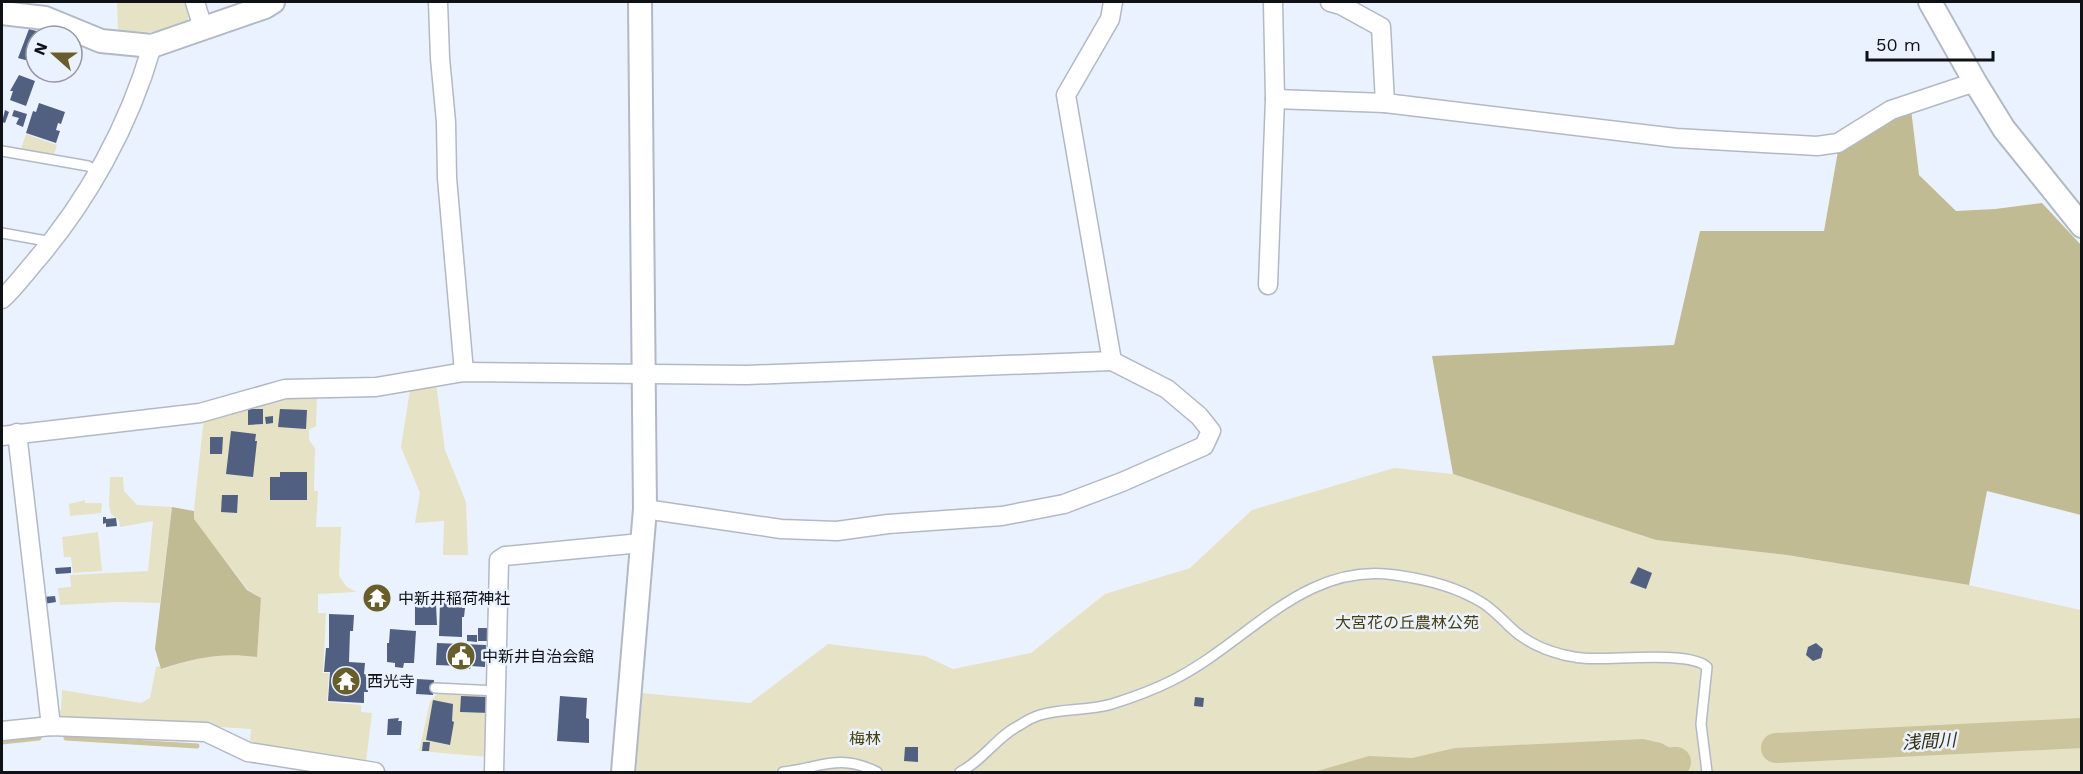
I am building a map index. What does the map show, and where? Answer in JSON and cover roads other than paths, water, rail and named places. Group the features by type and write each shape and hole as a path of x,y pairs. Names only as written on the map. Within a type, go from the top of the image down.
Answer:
{"street":[{"path":"195,2 202,28"},
{"path":"4,9 45,18 101,41 152,46 273,2"},
{"path":"438,2 446,122 447,178 464,372"},
{"path":"623,772 645,509 640,2"},
{"path":"1112,361 1066,95 1110,19 1113,2"},
{"path":"1268,285 1275,99 1273,2"},
{"path":"1330,2 1341,5 1381,27 1385,103"},
{"path":"1930,2 2004,129 2082,226"},
{"path":"2,299 52,242 98,172 122,123 147,64 152,46"},
{"path":"1275,99 1385,103 1676,138 1817,146 1838,144 1891,110 1975,82"},
{"path":"51,726 9,435 200,413 285,389 376,387 464,372 759,375 1112,361 1167,389 1199,416 1211,431 1204,446 1122,482 1064,504 1002,516 888,524 837,531 782,529 645,509"},
{"path":"494,772 499,560 505,556 641,543"},
{"path":"2,731 51,726 206,732 248,752 366,772"}],"lane":[{"path":"2,150 88,166 98,172"},
{"path":"2,233 52,242"},
{"path":"960,772 981,759 1008,731 1032,718 1111,704 1171,681 1205,662 1299,595 1335,578 1368,572 1414,578 1441,584 1467,594 1483,603 1532,644 1556,653 1581,658 1679,659 1703,663 1707,667 1701,724 1707,772"},
{"path":"435,688 497,691"},
{"path":"783,772 794,772 809,766 843,762 857,764 877,772"}],"waterway":[{"name":"浅間川","path":"1776,748 2082,733"},
{"path":"2,742 39,738"},
{"path":"66,738 197,746"},
{"name":"浅間川","path":"1567,772 1676,762"}],"place":[{"name":"中新井稲荷神社","path":"377,598"},
{"name":"中新井自治会館","path":"461,656"},
{"name":"西光寺","path":"346,681"}],"park label":[{"name":"大宮花の丘農林公苑","path":"1407,622"},
{"name":"梅林","path":"865,738"}]}
